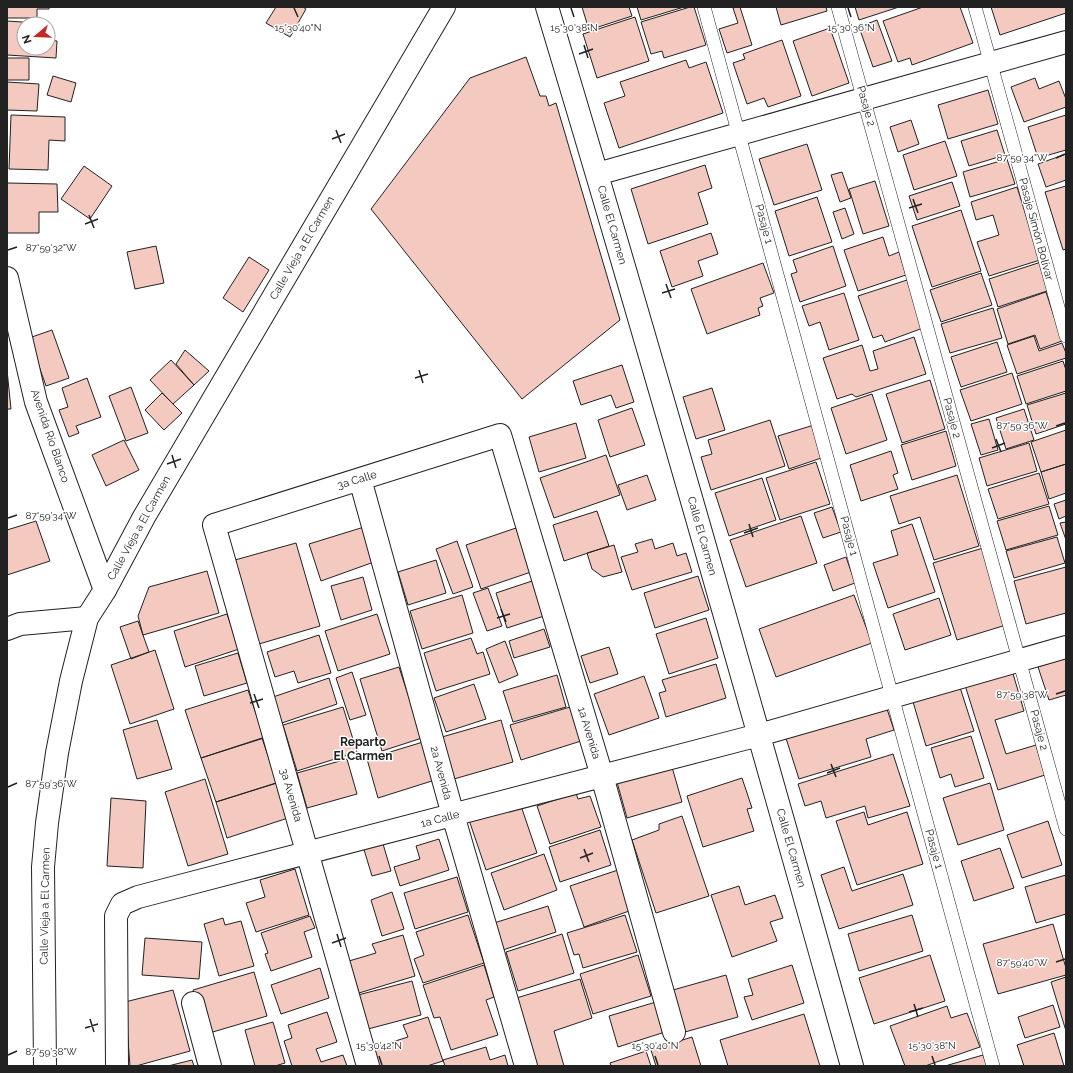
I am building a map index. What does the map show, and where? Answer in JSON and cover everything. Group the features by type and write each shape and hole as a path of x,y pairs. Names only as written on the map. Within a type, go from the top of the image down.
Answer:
{"street":[{"name":"Calle Vieja a El Carmen","path":"45,1066 43,867 47,823 58,746 71,681 87,618 105,590 144,517 444,7"},
{"name":"Calle El Carmen","path":"547,7 598,174 759,735 852,1066"},
{"path":"598,174 1066,42"},
{"name":"Avenida Río Blanco","path":"7,278 36,402 105,590"},
{"name":"3a Calle","path":"214,524 500,435"},
{"name":"1a Avenida","path":"500,435 602,776 674,1032"},
{"name":"2a Avenida","path":"360,479 453,815 526,1066"},
{"name":"3a Avenida","path":"214,524 368,1066"},
{"path":"7,629 20,624 87,618"},
{"name":"1a Calle","path":"116,1066 116,916 122,904 138,897 759,735 1066,647"},
{"path":"192,1003 210,1066"}],"lane":[{"name":"Pasaje 1","path":"704,7 740,134 992,1066"},
{"name":"Pasaje 2","path":"838,7 1066,829"},
{"name":"Pasaje Simón Bolívar","path":"975,7 1066,336"}],"building":[{"path":"7,7 49,7 49,9 37,9 37,16 16,16 16,18 7,18"},
{"path":"276,7 303,7 306,9 290,37 266,23"},
{"path":"582,7 629,7 632,16 589,30"},
{"path":"637,7 684,7 641,20"},
{"path":"694,7 706,45 664,58 662,51 651,54 641,22"},
{"path":"740,7 752,45 727,53 719,29 738,23 733,8"},
{"path":"776,7 826,7 827,11 781,25"},
{"path":"855,7 899,7 859,20"},
{"path":"923,7 960,7 973,43 912,65 910,58 898,62 883,21"},
{"path":"991,7 1066,7 1066,13 1000,35"},
{"path":"635,17 649,61 597,78 583,34"},
{"path":"877,20 892,61 873,67 859,27"},
{"path":"7,21 16,22 16,56 7,55"},
{"path":"830,28 849,83 812,96 793,41"},
{"path":"782,40 801,96 768,107 764,98 747,104 733,63 745,59 743,54"},
{"path":"56,41 57,41 56,58 23,56 56,56"},
{"path":"526,57 540,96 546,96 549,106 556,103 620,320 522,399 371,209 470,78"},
{"path":"7,58 29,58 29,80 7,80"},
{"path":"686,60 689,68 706,62 723,113 619,148 604,103 625,96 620,82"},
{"path":"53,76 76,83 71,102 47,95"},
{"path":"1035,78 1039,89 1059,81 1066,99 1066,107 1024,122 1011,87"},
{"path":"7,82 39,84 37,111 7,110"},
{"path":"988,90 998,124 948,139 938,105"},
{"path":"11,115 65,117 65,141 49,140 48,170 9,169"},
{"path":"1066,115 1066,150 1038,158 1028,127"},
{"path":"911,120 919,144 898,152 890,127"},
{"path":"997,130 1005,155 969,166 961,141"},
{"path":"945,141 957,176 914,190 903,155"},
{"path":"807,144 822,190 774,205 759,159"},
{"path":"1066,154 1066,180 1046,187 1038,164"},
{"path":"1007,159 1015,184 970,197 963,172"},
{"path":"705,165 712,188 698,193 708,224 648,244 631,189"},
{"path":"84,166 112,186 90,219 61,199"},
{"path":"842,172 851,198 840,202 831,175"},
{"path":"875,181 889,226 863,234 849,189"},
{"path":"952,182 960,206 917,220 909,196"},
{"path":"7,183 57,184 58,212 39,212 39,233 7,233"},
{"path":"1066,186 1066,249 1063,250 1045,192"},
{"path":"1017,187 1040,260 989,276 977,242 999,235 993,215 976,220 971,202"},
{"path":"817,197 832,242 789,256 775,211"},
{"path":"845,208 854,234 842,239 833,212"},
{"path":"961,210 981,271 932,287 912,226"},
{"path":"711,233 718,254 698,261 703,276 672,287 660,251"},
{"path":"883,237 889,256 899,252 906,275 858,291 844,250"},
{"path":"156,246 164,283 135,289 127,252"},
{"path":"833,246 846,286 800,302 791,274 797,272 793,260"},
{"path":"249,257 269,270 243,312 223,298"},
{"path":"1041,262 1050,290 998,307 989,279"},
{"path":"763,263 774,293 760,298 763,306 758,308 760,315 707,334 691,289"},
{"path":"981,273 992,305 941,322 930,290"},
{"path":"907,280 923,328 885,342 882,335 873,338 858,296"},
{"path":"1046,292 1062,341 1040,349 1035,335 1008,344 997,309"},
{"path":"844,293 859,340 829,350 820,322 809,326 802,306"},
{"path":"993,308 1002,338 950,353 941,324"},
{"path":"52,330 69,378 46,386 29,338"},
{"path":"1034,336 1039,351 1062,343 1066,353 1066,358 1017,374 1007,345"},
{"path":"914,337 926,374 856,397 852,394 837,399 823,358 862,345 870,371 878,369 873,351"},
{"path":"997,342 1007,372 961,387 951,357"},
{"path":"185,350 209,371 194,385 176,364"},
{"path":"171,360 194,385 173,404 150,380"},
{"path":"1063,361 1066,370 1066,391 1026,404 1017,376"},
{"path":"622,365 634,402 616,408 611,395 581,405 573,381"},
{"path":"7,370 11,409 7,409"},
{"path":"1012,373 1022,404 971,421 960,390"},
{"path":"87,378 101,417 76,426 79,433 69,437 59,410 68,407 62,388"},
{"path":"930,380 945,429 902,443 886,394"},
{"path":"131,387 148,433 126,441 109,396"},
{"path":"712,388 725,430 696,439 683,397"},
{"path":"162,393 182,413 164,430 145,410"},
{"path":"1066,393 1066,424 1036,434 1027,405"},
{"path":"872,394 887,440 846,454 831,408"},
{"path":"632,408 645,445 610,457 598,420"},
{"path":"1024,409 1034,440 1006,449 996,418"},
{"path":"989,419 998,450 981,455 971,424"},
{"path":"770,420 785,466 711,490 701,457 712,454 708,440"},
{"path":"576,423 586,458 539,472 529,437"},
{"path":"814,425 824,457 789,469 778,436"},
{"path":"1066,430 1066,464 1041,472 1031,442"},
{"path":"946,431 956,466 912,480 901,445"},
{"path":"124,440 139,470 106,486 92,455"},
{"path":"1029,443 1037,471 987,486 979,458"},
{"path":"891,451 898,473 893,475 898,489 861,501 850,465"},
{"path":"606,455 620,495 554,518 540,478"},
{"path":"816,462 830,504 780,520 766,478"},
{"path":"1066,464 1066,493 1049,499 1041,472"},
{"path":"1039,473 1049,504 998,519 988,489"},
{"path":"647,475 656,500 627,510 618,485"},
{"path":"957,475 979,546 934,560 920,517 899,524 890,496"},
{"path":"762,478 776,520 729,536 715,493"},
{"path":"1066,500 1066,516 1059,519 1054,504"},
{"path":"1049,506 1058,535 1006,550 997,521"},
{"path":"832,507 841,532 823,538 814,513"},
{"path":"597,511 609,546 564,561 553,525"},
{"path":"801,516 817,563 746,587 730,540"},
{"path":"36,521 50,561 7,575 7,530"},
{"path":"1066,522 1066,540 1060,523"},
{"path":"912,524 935,592 888,608 873,563 898,555 891,531"},
{"path":"364,527 374,562 321,581 309,544"},
{"path":"516,528 531,572 481,589 466,545"},
{"path":"1057,537 1065,563 1014,578 1006,551"},
{"path":"652,539 655,549 673,543 677,556 686,553 692,572 632,590 621,557 638,552 635,544"},
{"path":"457,541 473,587 453,594 436,549"},
{"path":"296,543 320,626 259,644 235,560"},
{"path":"614,545 622,572 603,577 592,569 587,553"},
{"path":"983,548 1006,625 957,640 933,563"},
{"path":"846,557 855,583 833,591 824,565"},
{"path":"436,560 446,593 408,605 398,572"},
{"path":"1066,567 1066,613 1026,624 1014,581"},
{"path":"207,571 219,613 143,635 138,616 149,587"},
{"path":"698,576 709,610 655,628 644,593"},
{"path":"363,577 372,610 341,620 331,586"},
{"path":"532,581 544,616 507,628 496,593"},
{"path":"488,588 502,626 487,631 473,593"},
{"path":"462,595 473,633 422,649 410,611"},
{"path":"854,595 872,643 776,677 759,629"},
{"path":"939,598 951,635 905,650 893,614"},
{"path":"227,614 239,649 185,667 174,631"},
{"path":"377,614 390,654 338,671 325,631"},
{"path":"706,618 718,658 669,674 656,634"},
{"path":"138,621 149,652 131,659 120,627"},
{"path":"544,629 550,647 514,658 509,641"},
{"path":"319,635 331,673 298,683 294,671 275,677 267,652"},
{"path":"471,638 477,654 483,652 490,674 436,691 424,653"},
{"path":"505,641 518,675 499,683 486,649"},
{"path":"609,647 618,674 590,683 581,656"},
{"path":"155,650 174,709 130,724 111,665"},
{"path":"238,653 247,683 204,696 195,666"},
{"path":"1066,658 1066,695 1049,700 1038,667"},
{"path":"716,664 726,698 666,717 659,693 666,691 662,680"},
{"path":"399,667 422,738 382,751 360,679"},
{"path":"1011,667 1024,711 995,720 1006,754 1036,745 1045,775 998,790 964,682"},
{"path":"352,672 366,715 350,720 336,678"},
{"path":"557,675 566,707 513,722 503,691"},
{"path":"644,676 659,718 609,735 594,694"},
{"path":"329,678 337,704 282,723 273,697"},
{"path":"958,681 974,731 926,746 911,695"},
{"path":"474,684 486,719 446,732 434,698"},
{"path":"248,690 264,738 201,758 185,710"},
{"path":"884,700 894,730 866,739 871,757 799,779 784,732"},
{"path":"343,707 357,752 297,771 283,725"},
{"path":"570,707 581,741 521,760 510,725"},
{"path":"157,720 172,769 137,779 123,730"},
{"path":"501,720 513,762 454,779 442,737"},
{"path":"971,736 984,778 955,787 951,774 940,778 931,748"},
{"path":"262,738 277,783 216,802 201,758"},
{"path":"423,742 435,780 378,798 367,759"},
{"path":"893,754 910,806 868,818 865,806 826,818 821,801 805,806 798,784"},
{"path":"347,759 357,794 307,808 297,773"},
{"path":"670,760 682,802 627,818 615,775"},
{"path":"742,778 752,808 747,809 754,831 703,847 687,796"},
{"path":"205,779 228,854 188,866 165,792"},
{"path":"276,783 288,818 227,838 216,802"},
{"path":"990,783 1004,830 958,845 943,798"},
{"path":"576,793 578,799 590,796 601,827 550,844 537,806"},
{"path":"111,798 146,801 143,868 107,866"},
{"path":"519,800 537,853 486,870 468,817"},
{"path":"864,812 868,825 907,812 923,864 857,885 836,821"},
{"path":"682,816 709,896 656,913 632,840 659,830 659,824"},
{"path":"1048,821 1062,865 1022,878 1007,835"},
{"path":"600,830 611,865 560,882 549,847"},
{"path":"381,837 391,871 372,876 362,843"},
{"path":"439,839 449,870 400,886 394,867 420,859 416,846"},
{"path":"1000,848 1014,888 974,901 961,861"},
{"path":"544,854 557,890 504,910 491,873"},
{"path":"844,867 852,891 903,874 913,905 839,929 821,875"},
{"path":"295,869 309,915 256,932 246,903 265,897 260,880"},
{"path":"618,870 632,910 584,927 570,886"},
{"path":"1066,875 1066,914 1036,923 1025,887"},
{"path":"457,877 468,912 415,929 404,893"},
{"path":"739,886 745,905 775,895 783,918 770,922 777,941 732,957 711,895"},
{"path":"392,892 404,929 382,936 371,900"},
{"path":"548,906 556,932 503,950 494,923"},
{"path":"468,915 484,963 423,983 414,959 424,955 416,932"},
{"path":"625,915 637,952 583,968 579,954 574,955 567,933"},
{"path":"912,915 923,951 859,971 848,934"},
{"path":"310,916 315,928 304,932 312,957 271,971 265,954 268,953 261,933"},
{"path":"223,918 225,925 241,921 254,966 219,976 204,924"},
{"path":"1053,924 1066,968 1066,975 998,994 983,944"},
{"path":"562,934 574,973 518,991 506,952"},
{"path":"403,935 415,976 359,993 349,961 376,953 372,944"},
{"path":"145,938 202,942 199,979 142,975"},
{"path":"638,955 651,996 593,1014 580,974"},
{"path":"930,955 945,1001 874,1024 859,978"},
{"path":"484,965 494,997 486,1000 498,1035 451,1050 440,1017 434,1018 423,985"},
{"path":"792,965 804,1003 752,1020 744,997 753,995 748,979"},
{"path":"320,968 329,998 281,1014 271,985"},
{"path":"254,972 267,1016 206,1034 193,990"},
{"path":"726,975 738,1017 685,1032 673,990"},
{"path":"1066,977 1066,1031 1051,982"},
{"path":"580,979 592,1018 554,1031 564,1066 534,1066 513,999"},
{"path":"412,981 421,1015 368,1029 358,995"},
{"path":"173,990 190,1051 136,1066 130,1066 125,1002"},
{"path":"656,1002 665,1032 618,1047 609,1016"},
{"path":"1053,1005 1060,1027 1025,1038 1018,1017"},
{"path":"947,1006 951,1018 967,1013 980,1047 925,1066 905,1066 890,1026"},
{"path":"327,1012 337,1042 316,1049 321,1062 343,1055 347,1066 292,1066 284,1041 292,1038 288,1025"},
{"path":"804,1014 820,1066 728,1066 720,1040"},
{"path":"428,1017 443,1061 427,1066 375,1066 370,1049 408,1037 403,1025"},
{"path":"273,1022 285,1063 275,1066 255,1066 245,1030"},
{"path":"1054,1033 1064,1066 1024,1066 1017,1045"},
{"path":"692,1037 701,1066 656,1066 651,1050"},
{"path":"486,1047 490,1060 505,1055 508,1066 445,1066 443,1060"},
{"path":"646,1051 651,1066 611,1066 610,1063"},
{"path":"983,1055 987,1066 945,1066"},
{"path":"192,1060 194,1066 168,1066"}],"district":[{"name":"Reparto El Carmen","path":"363,749"}]}
